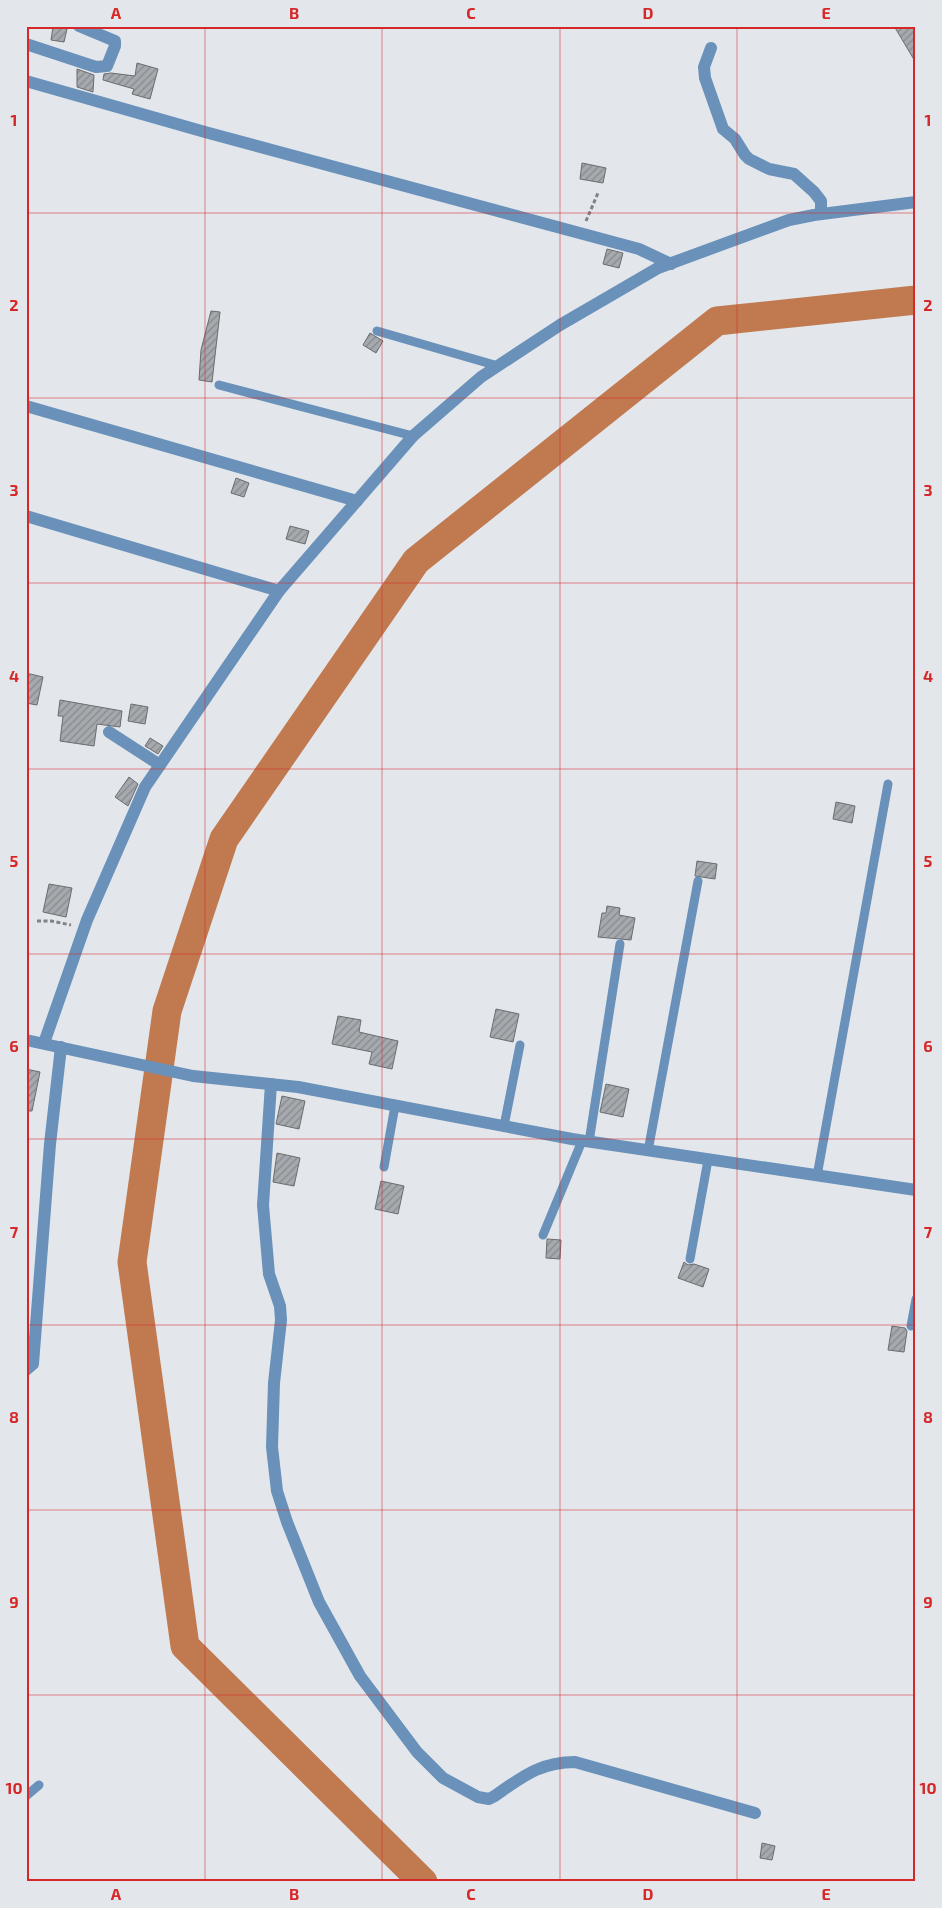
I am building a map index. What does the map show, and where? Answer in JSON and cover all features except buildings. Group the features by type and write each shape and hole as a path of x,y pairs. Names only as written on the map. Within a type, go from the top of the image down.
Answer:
{"street":[{"path":"26,44 96,67 107,66 115,46 115,41 79,26"},
{"path":"711,48 704,67 705,78 723,129 735,140 744,155 750,159 769,169 794,174 801,178 821,201 821,214"},
{"path":"26,81 205,132 638,249 670,264"},
{"path":"44,1043 84,930 145,787 279,591 413,436 481,377 560,324 658,268 789,220 916,202"},
{"path":"26,406 357,501"},
{"path":"26,516 279,591"},
{"path":"109,732 160,765"},
{"path":"26,1040 193,1076 271,1084 585,1141 916,1190"},
{"path":"26,1370 33,1364 50,1144 61,1047"},
{"path":"271,1084 263,1205 268,1274 280,1306 281,1320 274,1383 272,1447 277,1490 287,1522 319,1602 360,1676 417,1752 443,1778 478,1797 489,1799 526,1774 541,1767 556,1762 575,1762 755,1813"}],"lane":[{"path":"377,331 498,366"},
{"path":"219,385 413,436"},
{"path":"817,1176 888,784"},
{"path":"648,1151 698,881"},
{"path":"543,1236 585,1141 620,944"},
{"path":"504,1126 520,1045"},
{"path":"384,1167 395,1106"},
{"path":"690,1259 708,1160"},
{"path":"911,1326 916,1299"},
{"path":"26,1796 39,1785"}],"path":[{"path":"581,233 598,193"},
{"path":"36,921 66,923 84,930"}],"waterway":[{"path":"423,1882 185,1646 132,1262 167,1011 224,839 416,561 717,321 916,300"}]}
